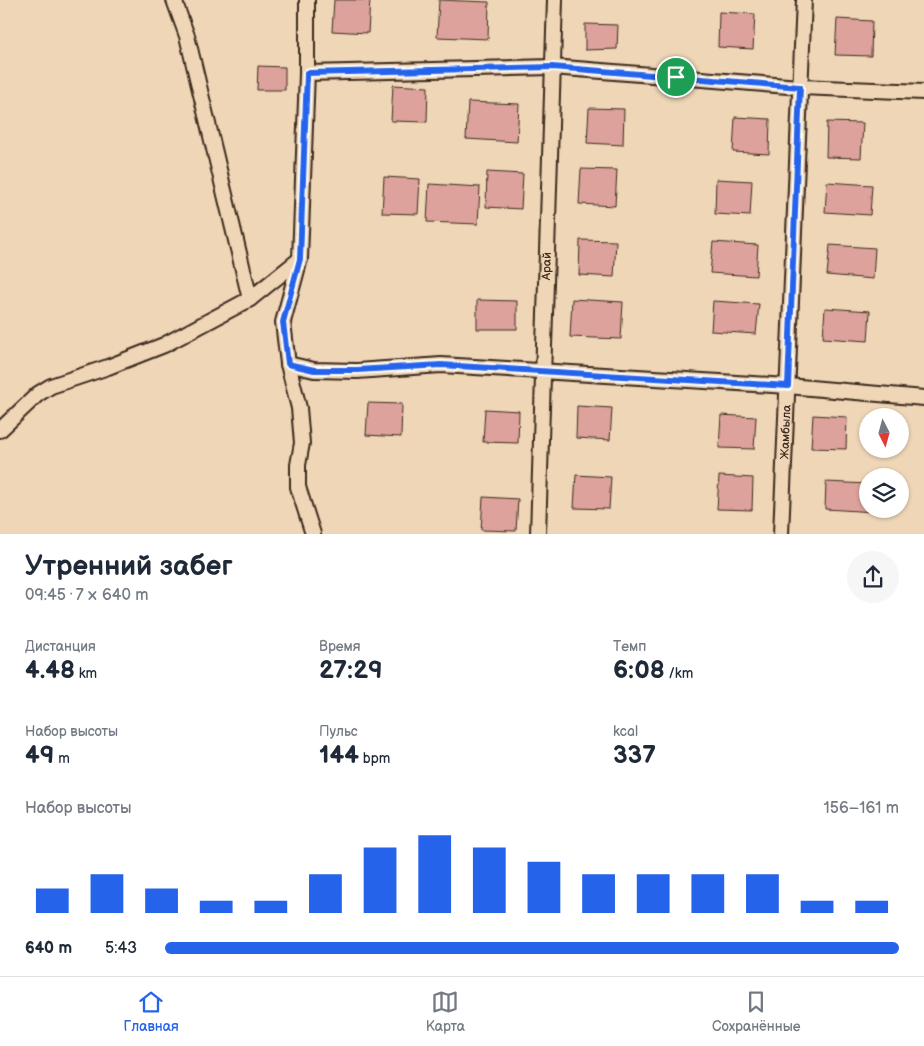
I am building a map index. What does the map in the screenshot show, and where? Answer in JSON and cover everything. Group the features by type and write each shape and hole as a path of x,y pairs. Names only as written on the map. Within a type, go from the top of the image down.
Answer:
{"street":[{"path":"174,0 187,36 250,299"},
{"path":"308,0 300,259 283,322 288,364 299,408 302,444 298,465 298,488 313,534"},
{"name":"Арай","path":"538,534 555,0"},
{"name":"Жамбыла","path":"782,534 804,0"},
{"path":"307,73 552,67 800,87 924,92"},
{"path":"0,430 38,394 50,386 108,367 164,344 250,299 300,259"},
{"path":"288,364 314,370 357,370 441,365 788,386 924,398"}],"building":[{"path":"334,0 370,0 368,33 332,31"},
{"path":"439,0 489,2 488,39 437,37"},
{"path":"719,12 755,14 753,49 718,47"},
{"path":"837,19 872,21 871,56 835,55"},
{"path":"585,24 618,25 617,49 585,50"},
{"path":"258,66 285,67 285,90 257,90"},
{"path":"393,85 428,87 427,122 391,121"},
{"path":"468,102 519,104 517,142 466,139"},
{"path":"589,108 624,109 623,145 587,143"},
{"path":"735,117 770,119 769,154 733,152"},
{"path":"827,122 863,123 861,158 826,157"},
{"path":"581,169 617,170 615,206 579,204"},
{"path":"487,172 523,174 521,209 486,207"},
{"path":"384,177 420,179 418,214 382,213"},
{"path":"716,179 752,181 750,216 715,214"},
{"path":"827,182 872,185 870,215 825,212"},
{"path":"429,184 480,187 478,224 427,222"},
{"path":"580,240 616,241 614,277 579,275"},
{"path":"713,242 758,245 756,276 710,273"},
{"path":"830,245 875,248 873,279 827,275"},
{"path":"572,299 623,302 621,339 570,337"},
{"path":"477,300 517,301 517,329 477,329"},
{"path":"713,301 759,304 756,334 711,331"},
{"path":"825,308 870,311 868,341 823,338"},
{"path":"368,403 402,404 401,437 366,435"},
{"path":"577,406 612,408 610,440 576,438"},
{"path":"485,409 519,411 518,443 483,442"},
{"path":"721,415 756,417 754,449 719,448"},
{"path":"813,415 847,417 846,449 811,448"},
{"path":"576,475 611,477 609,509 574,508"},
{"path":"719,476 753,478 752,510 717,509"},
{"path":"826,482 859,484 859,511 825,509"},
{"path":"483,497 518,499 516,531 481,530"}],"route":[{"path":"552,67 676,77 800,87 788,386 441,365 357,370 314,370 288,364 283,322 300,259 307,73 552,67"}]}
